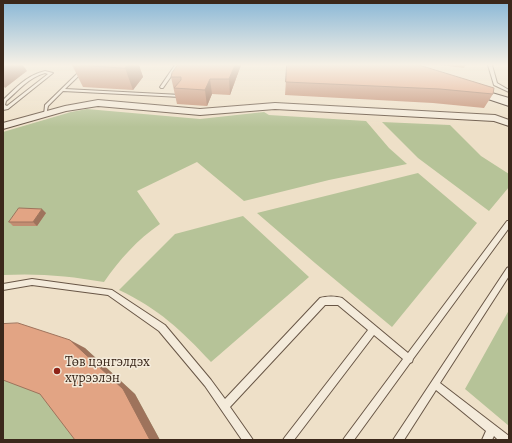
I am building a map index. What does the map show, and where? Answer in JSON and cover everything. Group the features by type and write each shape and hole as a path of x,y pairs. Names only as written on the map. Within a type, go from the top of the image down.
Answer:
{"main road":[{"path":"462,86 479,90 509,102"},
{"path":"479,90 509,115"}],"street":[{"path":"3,126 81,105 98,103 200,112 262,105 495,118 509,123"}],"lane":[{"path":"22,86 4,101 3,106 5,108 35,86"},
{"path":"45,114 46,106 66,86"},
{"path":"498,86 509,91"},
{"path":"62,90 181,96"},
{"path":"348,440 509,223"},
{"path":"398,440 509,270"},
{"path":"3,287 35,282 109,292 162,328 208,383 248,440"},
{"path":"224,406 324,301 339,301 409,358"},
{"path":"288,440 373,328"},
{"path":"435,384 506,440"},
{"path":"486,440 492,429"}],"green space":[{"path":"87,109 200,119 264,112 269,115 366,121 389,148 407,164 329,180 244,201 197,162 137,191 160,224 129,250 104,282 79,278 29,274 3,275 3,132 71,112"},
{"path":"382,122 450,125 481,156 509,174 509,187 489,211 418,158"},
{"path":"418,173 477,223 392,327 257,213"},
{"path":"243,216 309,277 211,362 169,321 146,305 119,290 175,234"},
{"path":"509,310 509,426 465,389"},
{"name":"Төв цэнгэлдэх хүрээлэн","path":"3,334 85,348 135,394 160,440 3,440"}],"building":[{"path":"176,86 207,86 205,90 174,88"},
{"path":"367,86 486,86 494,88 493,94 440,89"},
{"path":"19,208 42,209 33,222 9,222"},
{"name":"Төв цэнгэлдэх хүрээлэн","path":"18,323 70,340 123,389 150,440 75,440 40,394 3,380 3,324"}],"place":[{"name":"Төв цэнгэлдэх хүрээлэн","path":"57,371"}]}
